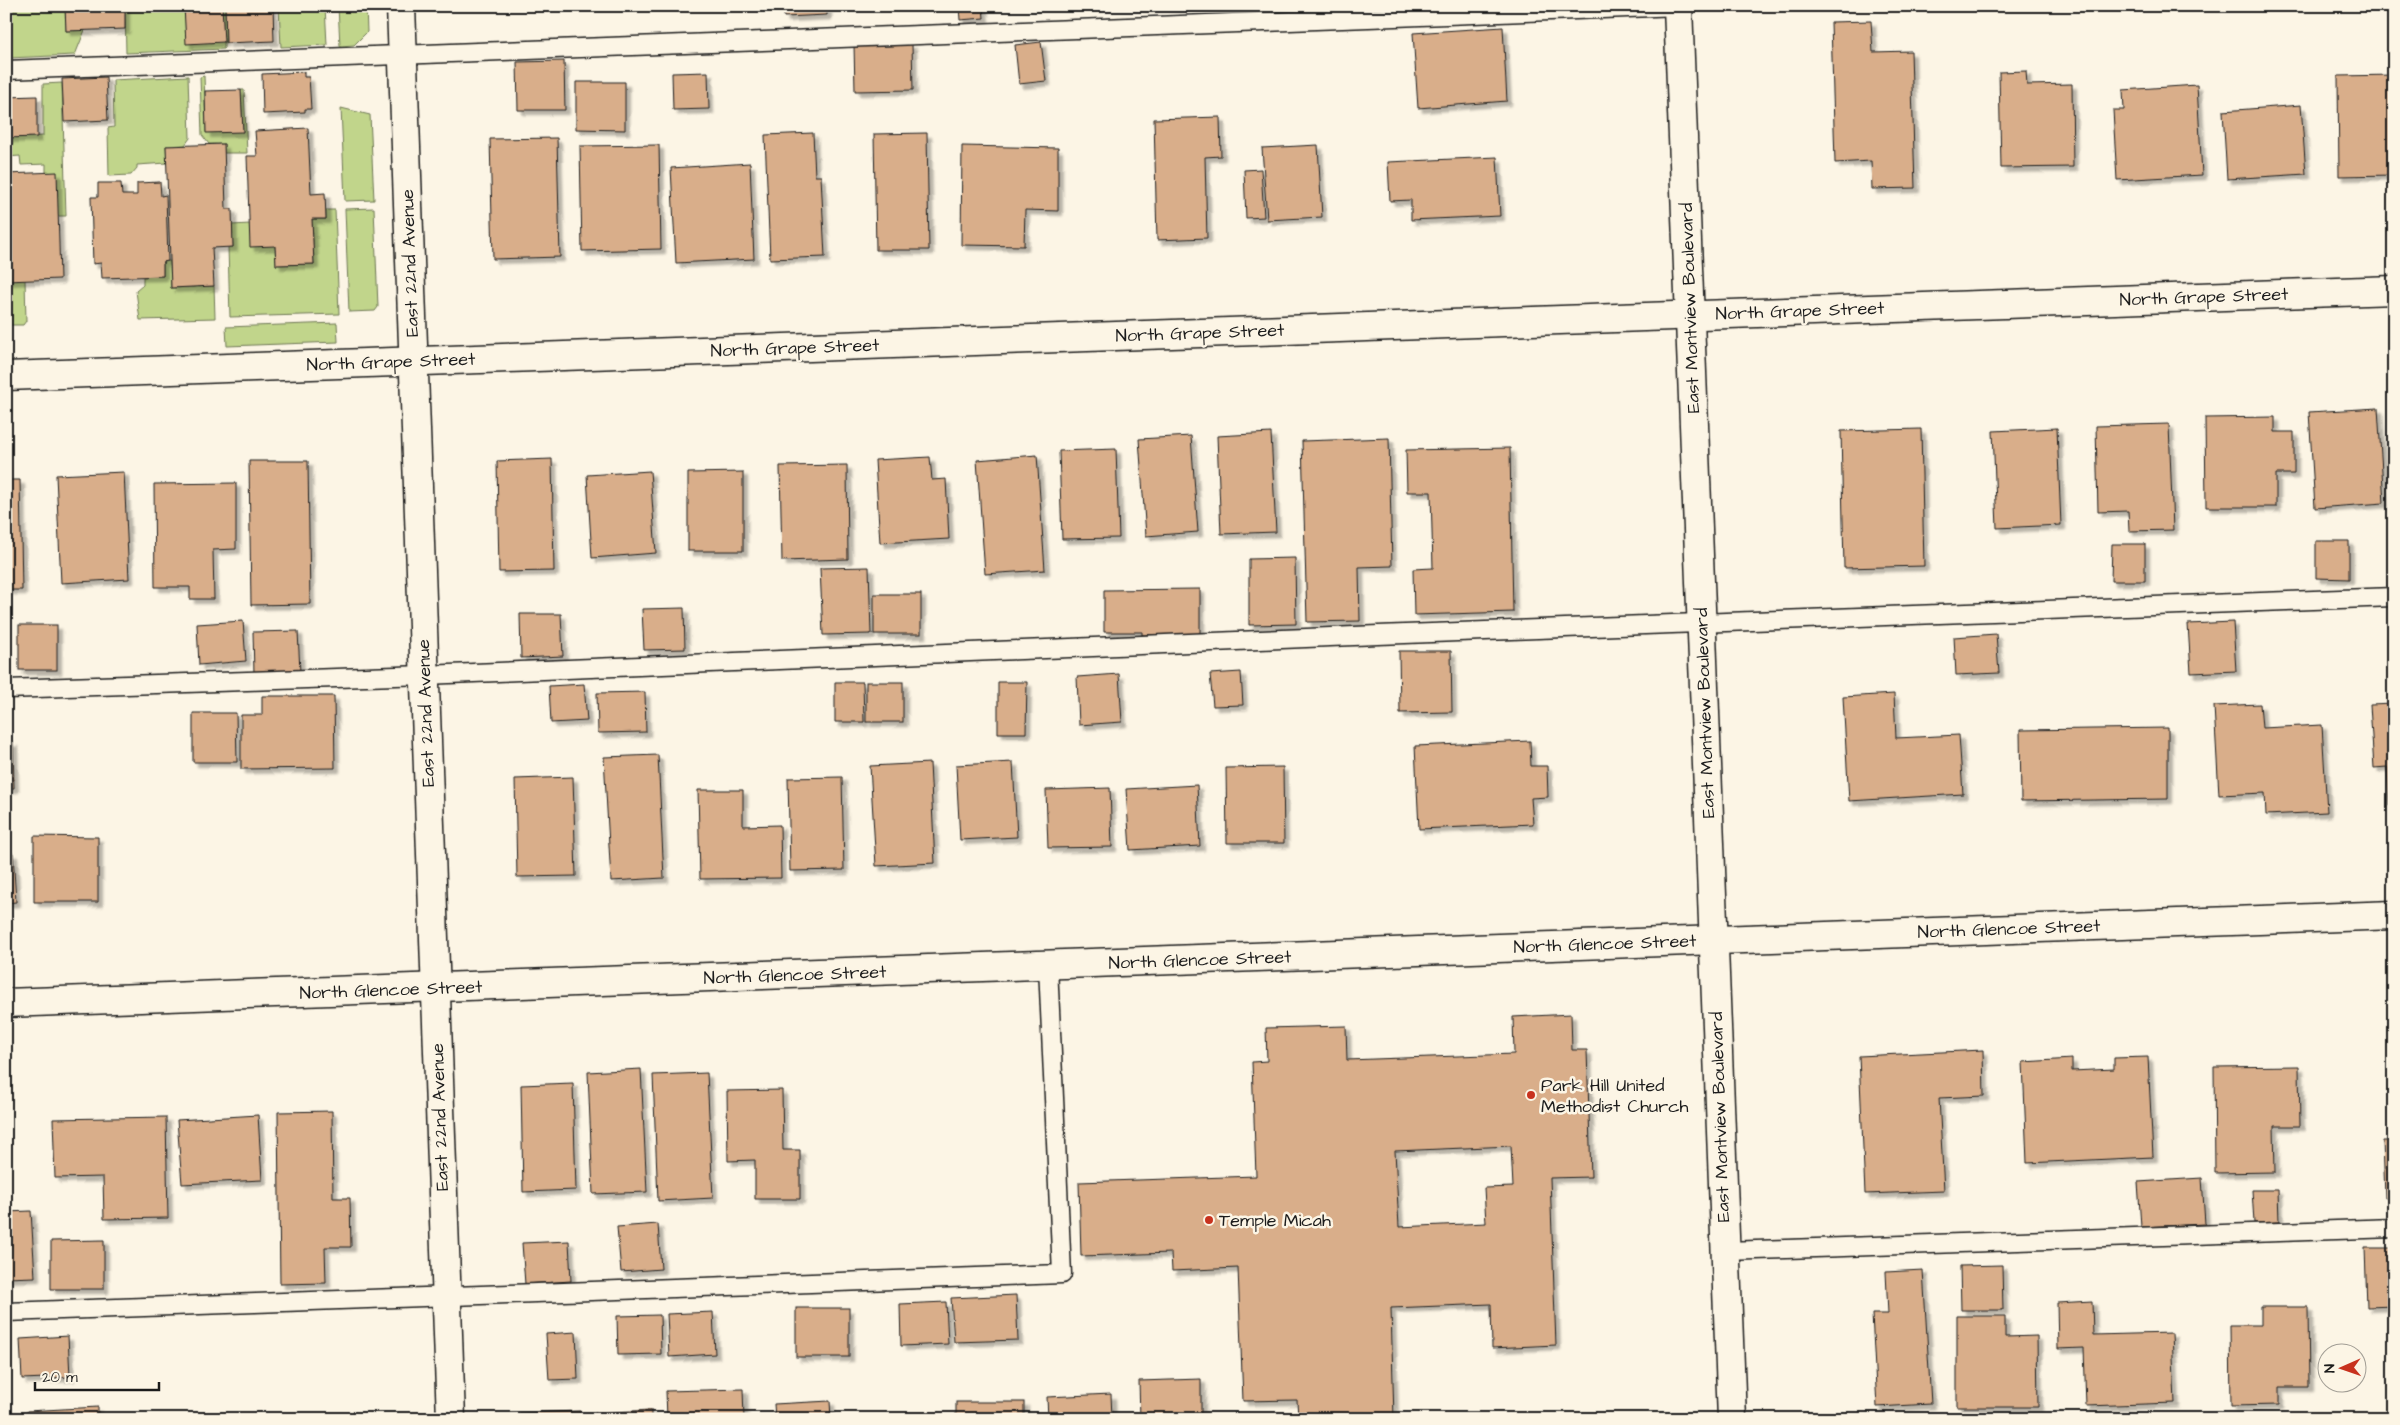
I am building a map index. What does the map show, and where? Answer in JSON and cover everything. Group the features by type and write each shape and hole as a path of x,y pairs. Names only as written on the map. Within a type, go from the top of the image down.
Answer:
{"street":[{"name":"East 22nd Avenue","path":"401,6 451,1419"},
{"name":"East Montview Boulevard","path":"1679,6 1732,1419"},
{"name":"North Grape Street","path":"6,376 2394,290"},
{"name":"North Glencoe Street","path":"6,1004 2394,915"}],"lane":[{"path":"6,70 1679,6"},
{"path":"6,689 425,675 2394,597"},
{"path":"6,1312 1062,1274 1048,966"},
{"path":"1726,1251 2394,1228"}],"green space":[{"path":"6,6 65,6 66,31 85,30 75,55 8,58"},
{"path":"125,6 184,6 224,42 224,49 126,53"},
{"path":"222,6 225,6 226,43 224,42"},
{"path":"279,6 325,6 327,45 281,47"},
{"path":"338,6 366,6 367,32 354,45 340,46"},
{"path":"188,76 190,138 185,145 166,146 167,163 137,165 137,168 131,175 109,176 108,128 114,127 113,80"},
{"path":"204,76 206,132 243,131 241,90 244,90 247,153 224,153 224,144 209,144 202,135 200,77"},
{"path":"62,83 66,216 58,216 46,173 46,164 21,165 20,156 6,157 6,138 43,136 43,84"},
{"path":"341,108 370,115 374,200 345,201"},
{"path":"374,208 378,307 375,311 349,312 345,209"},
{"path":"326,210 335,210 339,314 230,317 228,247 233,247 232,225 250,224 275,246 276,265 314,264 312,219 326,219"},
{"path":"170,261 171,288 214,286 215,318 140,320 136,291 143,285 143,277 163,276 163,262"},
{"path":"25,280 26,321 23,325 6,325 6,281"},
{"path":"337,323 338,342 227,346 226,327"}],"building":[{"path":"65,6 125,6 125,29 66,31"},
{"path":"184,6 222,6 224,42 186,44"},
{"path":"225,6 273,6 274,41 226,43"},
{"path":"783,6 827,6 827,15 784,17"},
{"path":"959,6 983,6 984,18 960,20"},
{"path":"1871,21 1873,52 1911,51 1915,188 1872,189 1871,161 1835,163 1831,22"},
{"path":"1503,27 1507,101 1418,108 1413,33"},
{"path":"1041,42 1046,81 1019,84 1015,45"},
{"path":"912,44 913,90 855,91 854,45"},
{"path":"564,61 565,110 518,110 517,62"},
{"path":"2026,71 2027,85 2072,84 2073,167 2001,168 1999,72"},
{"path":"304,72 304,77 309,77 311,109 305,109 305,112 263,114 262,74"},
{"path":"708,72 709,109 673,110 672,73"},
{"path":"2394,75 2394,175 2339,176 2338,76"},
{"path":"106,77 108,120 64,122 62,79"},
{"path":"576,82 625,82 625,130 576,129"},
{"path":"2197,85 2202,175 2117,180 2113,110 2124,110 2123,90"},
{"path":"241,90 243,132 206,133 205,91"},
{"path":"37,96 37,137 6,138 6,97"},
{"path":"2301,105 2306,174 2227,179 2223,111"},
{"path":"1220,117 1221,156 1205,157 1207,238 1157,240 1154,119"},
{"path":"308,128 311,194 325,193 326,219 312,219 314,264 276,265 275,246 250,247 247,156 257,156 255,131"},
{"path":"813,133 815,176 821,176 825,257 770,259 765,135"},
{"path":"927,133 929,250 876,250 874,134"},
{"path":"557,138 560,257 493,259 490,139"},
{"path":"224,144 226,209 232,209 233,247 212,248 214,286 171,288 166,146"},
{"path":"659,145 661,249 582,251 580,146"},
{"path":"1318,145 1322,217 1267,220 1262,148"},
{"path":"962,146 1058,148 1058,211 1025,210 1024,246 961,245"},
{"path":"1497,157 1500,216 1411,220 1411,200 1390,201 1388,162"},
{"path":"750,163 754,259 676,263 671,168"},
{"path":"1261,169 1264,217 1246,218 1244,170"},
{"path":"57,172 60,279 6,281 6,174"},
{"path":"160,182 161,196 166,195 168,261 163,262 163,276 102,278 101,263 93,264 91,197 98,197 98,183 121,183 122,195 137,195 137,183"},
{"path":"2378,408 2384,503 2315,508 2309,412"},
{"path":"2275,417 2275,432 2294,432 2294,474 2276,474 2276,507 2206,507 2205,418"},
{"path":"2169,424 2173,530 2129,531 2128,511 2098,512 2096,426"},
{"path":"2057,428 2061,525 1997,528 1993,431"},
{"path":"1921,429 1924,566 1844,568 1841,431"},
{"path":"1271,433 1276,532 1221,534 1217,436"},
{"path":"1191,436 1198,532 1146,536 1139,439"},
{"path":"1389,438 1392,566 1359,567 1360,621 1307,622 1302,441"},
{"path":"1510,448 1513,612 1414,615 1413,569 1433,568 1431,492 1407,492 1406,450"},
{"path":"1116,449 1119,538 1062,539 1059,451"},
{"path":"1037,455 1045,570 985,574 977,460"},
{"path":"930,457 932,480 946,479 949,539 880,543 875,460"},
{"path":"552,459 554,571 499,572 497,461"},
{"path":"249,461 308,461 310,604 251,605"},
{"path":"847,465 848,559 782,561 780,466"},
{"path":"650,471 656,553 592,558 587,475"},
{"path":"124,472 129,579 61,583 56,475"},
{"path":"743,472 743,551 688,551 688,473"},
{"path":"6,480 20,480 22,590 6,590"},
{"path":"236,483 236,549 213,550 214,599 190,599 190,587 155,587 154,484"},
{"path":"2316,541 2349,541 2349,579 2316,578"},
{"path":"2112,544 2145,544 2145,581 2111,581"},
{"path":"1295,558 1296,624 1249,625 1249,559"},
{"path":"869,567 871,634 823,635 820,568"},
{"path":"1200,589 1200,634 1142,635 1142,632 1104,632 1104,590"},
{"path":"874,594 921,594 921,634 874,634"},
{"path":"684,608 685,649 644,650 642,609"},
{"path":"520,614 561,614 563,656 521,658"},
{"path":"243,621 246,661 199,665 197,624"},
{"path":"2233,622 2236,671 2191,673 2188,624"},
{"path":"19,625 57,625 57,670 19,670"},
{"path":"298,631 300,672 254,674 253,632"},
{"path":"1996,634 1999,673 1956,675 1954,637"},
{"path":"1399,651 1451,651 1452,712 1400,713"},
{"path":"1241,672 1243,705 1213,706 1210,674"},
{"path":"1119,674 1122,722 1079,725 1077,677"},
{"path":"835,682 863,682 864,722 835,722"},
{"path":"866,682 903,682 903,722 866,722"},
{"path":"998,682 1027,682 1026,733 998,733"},
{"path":"584,684 587,721 551,723 549,686"},
{"path":"645,692 646,732 598,733 597,693"},
{"path":"1894,694 1896,738 1959,735 1963,794 1849,801 1843,697"},
{"path":"262,696 334,696 335,768 241,769 241,715 262,715"},
{"path":"2260,704 2262,728 2322,725 2327,812 2266,815 2265,793 2219,795 2214,706"},
{"path":"2394,704 2394,806 2389,806 2387,767 2374,768 2370,705"},
{"path":"193,713 236,713 237,762 193,762"},
{"path":"2168,728 2168,799 2021,801 2020,730"},
{"path":"1530,741 1531,766 1547,766 1548,797 1531,798 1533,824 1419,829 1415,746"},
{"path":"13,742 14,788 6,788 6,743"},
{"path":"658,755 664,878 611,881 604,757"},
{"path":"1013,762 1017,837 960,840 956,765"},
{"path":"930,763 935,863 876,866 870,766"},
{"path":"1283,767 1284,843 1227,843 1226,768"},
{"path":"573,777 576,876 517,877 515,779"},
{"path":"842,777 844,870 790,871 788,778"},
{"path":"1197,785 1200,846 1130,850 1126,789"},
{"path":"1110,788 1112,847 1048,848 1046,790"},
{"path":"698,790 743,790 743,826 780,825 781,878 700,879"},
{"path":"34,836 98,837 98,902 34,902"},
{"path":"6,853 13,853 16,902 6,903"},
{"path":"1571,1014 1572,1050 1587,1050 1591,1177 1550,1178 1556,1345 1492,1348 1491,1304 1391,1308 1394,1419 1298,1419 1297,1400 1243,1401 1238,1268 1172,1271 1171,1253 1081,1256 1079,1182 1256,1176 1252,1062 1267,1061 1266,1028 1346,1026 1347,1060 1514,1054 1513,1017","holes":["1511,1146 1513,1187 1484,1188 1486,1223 1399,1227 1395,1151"]},
{"path":"1983,1050 1984,1096 1939,1098 1944,1191 1865,1194 1859,1056"},
{"path":"2148,1057 2153,1157 2027,1163 2023,1062 2072,1059 2072,1071 2114,1069 2114,1058"},
{"path":"2299,1066 2300,1126 2274,1126 2275,1172 2215,1173 2214,1067"},
{"path":"641,1069 647,1192 593,1194 588,1072"},
{"path":"707,1073 713,1198 658,1201 653,1075"},
{"path":"573,1083 576,1190 523,1192 521,1085"},
{"path":"782,1090 783,1150 800,1150 800,1199 755,1199 755,1160 728,1161 727,1091"},
{"path":"332,1111 333,1198 350,1198 351,1247 325,1247 326,1283 280,1284 278,1112"},
{"path":"258,1115 262,1180 182,1184 177,1120"},
{"path":"166,1117 168,1218 104,1219 103,1177 55,1178 53,1119"},
{"path":"2383,1141 2394,1141 2394,1198 2385,1198"},
{"path":"2202,1178 2205,1224 2141,1227 2138,1182"},
{"path":"2252,1190 2278,1190 2279,1222 2254,1223"},
{"path":"31,1211 35,1277 6,1278 6,1212"},
{"path":"658,1224 661,1269 621,1272 617,1227"},
{"path":"104,1240 104,1289 51,1289 51,1241"},
{"path":"569,1241 571,1281 525,1284 522,1243"},
{"path":"2365,1248 2394,1248 2394,1306 2367,1307"},
{"path":"2002,1265 2003,1310 1961,1310 1960,1266"},
{"path":"1923,1270 1931,1404 1877,1407 1872,1314 1888,1314 1886,1272"},
{"path":"1016,1295 1018,1340 954,1342 951,1298"},
{"path":"2092,1301 2093,1335 2172,1333 2175,1403 2086,1406 2084,1348 2058,1349 2057,1303"},
{"path":"946,1302 948,1344 901,1346 900,1304"},
{"path":"2261,1307 2308,1307 2309,1387 2279,1387 2279,1405 2231,1406 2230,1325 2261,1325"},
{"path":"796,1308 849,1308 849,1357 796,1357"},
{"path":"713,1312 715,1354 669,1357 667,1314"},
{"path":"660,1315 661,1354 618,1355 617,1316"},
{"path":"1957,1316 2005,1316 2005,1337 2037,1336 2038,1407 1957,1407"},
{"path":"576,1332 578,1379 549,1380 546,1334"},
{"path":"68,1336 70,1377 22,1379 20,1339"},
{"path":"1201,1379 1201,1419 1140,1419 1139,1381"},
{"path":"743,1389 744,1419 667,1419 666,1391"},
{"path":"1111,1394 1112,1419 1048,1419 1047,1397"},
{"path":"830,1401 831,1419 775,1419 774,1404"},
{"path":"956,1402 1024,1402 1024,1419 956,1419"},
{"path":"98,1407 98,1419 28,1419 27,1411"},
{"path":"651,1410 651,1419 595,1419 595,1413"},
{"path":"580,1411 580,1419 520,1419 520,1413"}],"place":[{"name":"Park Hill United Methodist Church","path":"1531,1095"},
{"name":"Temple Micah","path":"1209,1220"}]}
